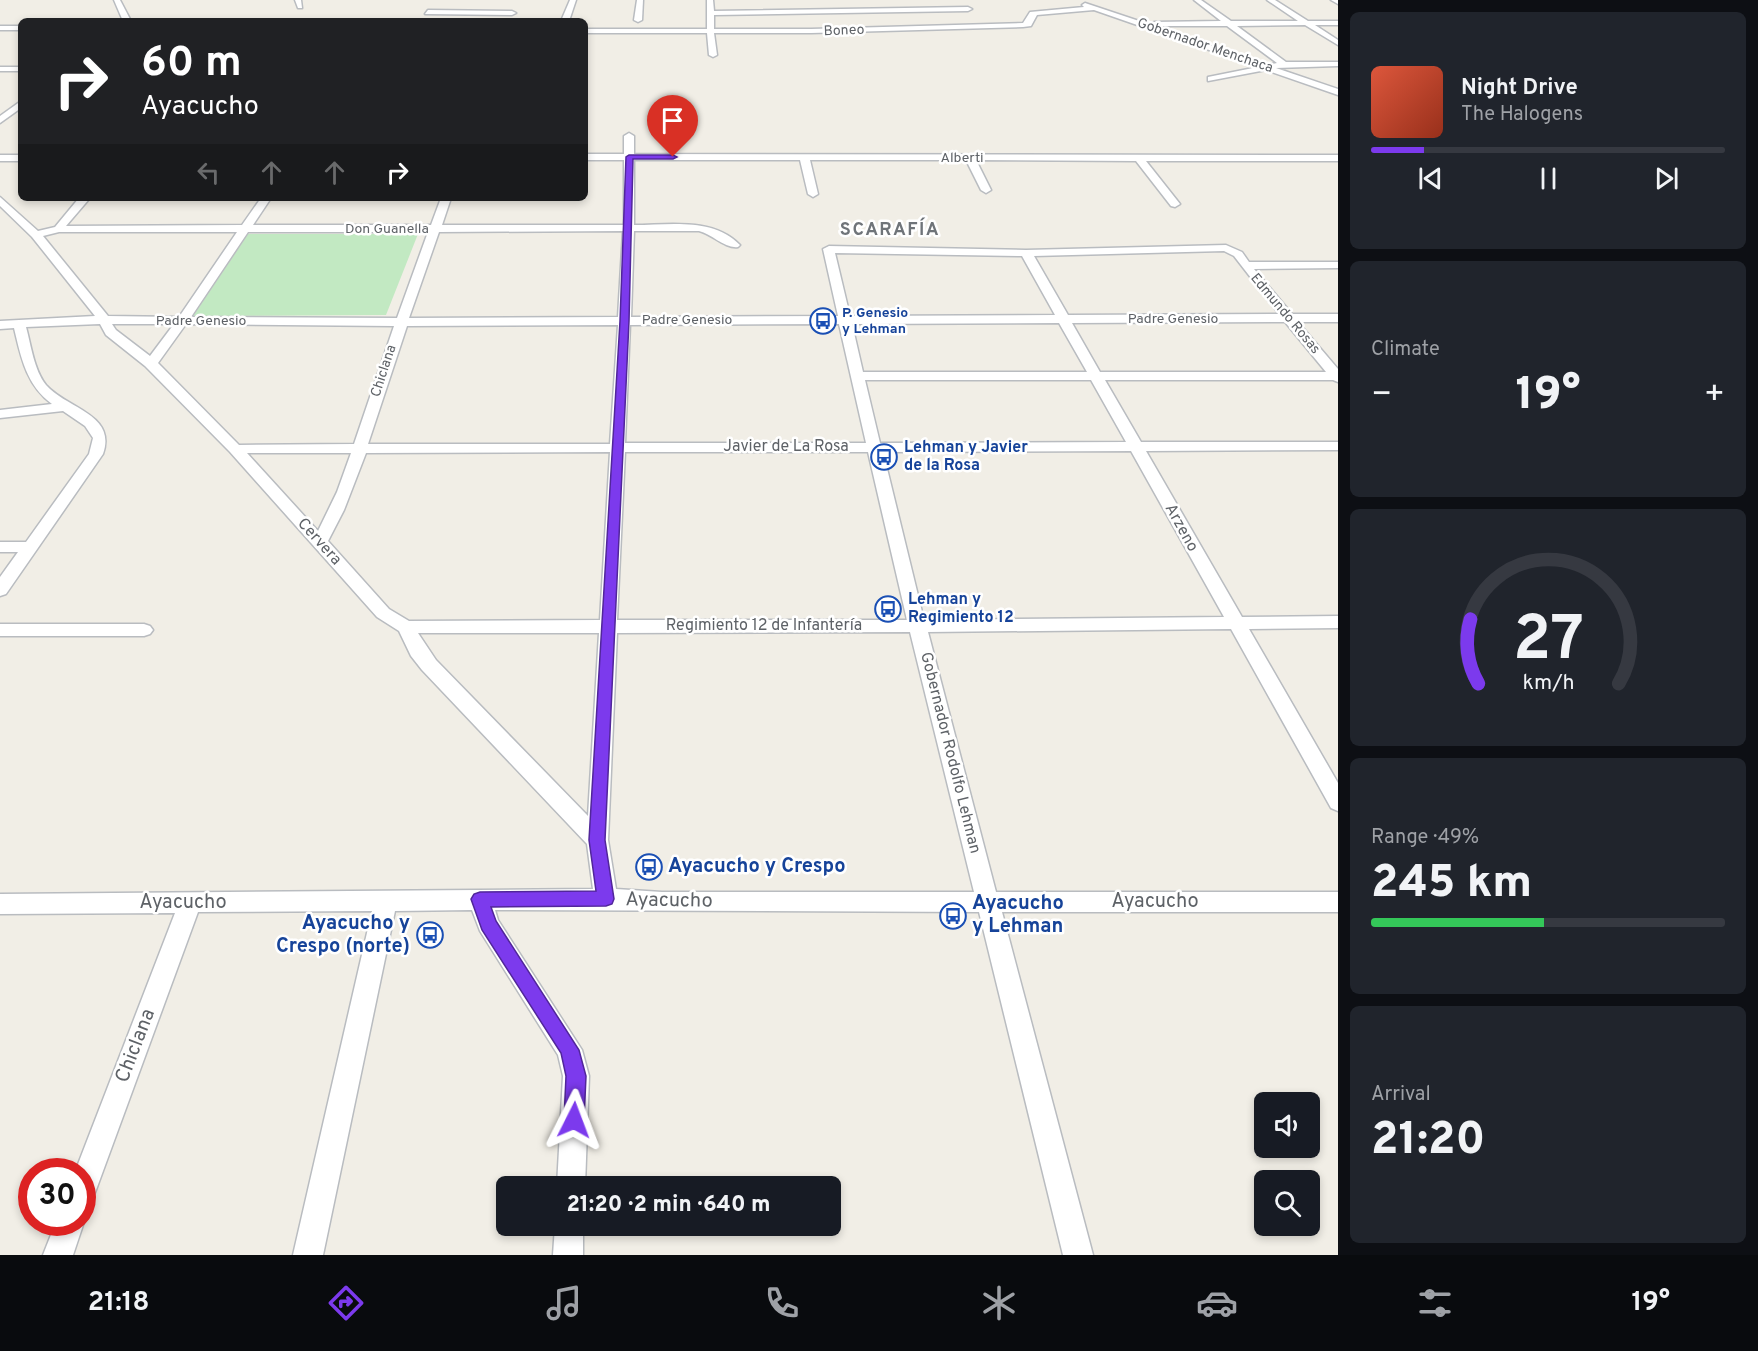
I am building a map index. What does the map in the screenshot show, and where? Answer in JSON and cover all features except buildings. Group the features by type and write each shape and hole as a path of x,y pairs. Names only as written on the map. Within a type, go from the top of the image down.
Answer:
{"street":[{"path":"117,0 126,18"},
{"path":"567,18 573,0"},
{"path":"638,20 640,0"},
{"path":"710,0 711,47 714,56"},
{"name":"Gobernador Menchaca","path":"1072,0 1338,92"},
{"path":"1197,0 1284,64"},
{"path":"1270,0 1338,43"},
{"name":"Boneo","path":"588,31 830,31 1023,25 1028,24 1037,12 1095,8"},
{"path":"424,18 430,9 512,13"},
{"path":"711,13 968,9"},
{"path":"1131,12 1163,23"},
{"path":"1141,24 1338,23"},
{"path":"0,28 18,28"},
{"path":"1211,79 1284,64 1338,64"},
{"path":"0,69 18,69"},
{"path":"10,103 18,103"},
{"path":"0,120 18,105"},
{"path":"606,899 597,840 610,627 616,447 629,227 629,136"},
{"name":"Alberti","path":"588,157 1338,158"},
{"path":"0,158 18,158"},
{"path":"804,158 813,194"},
{"path":"970,158 986,190"},
{"path":"1139,158 1175,204"},
{"name":"Cervera","path":"0,200 32,231 95,306 111,332 150,363 235,449 383,613 406,627"},
{"path":"59,229 82,201"},
{"path":"150,363 182,321 264,201"},
{"name":"Chiclana","path":"319,542 329,528 359,448 400,322 445,201"},
{"path":"32,231 65,219"},
{"name":"Don Guanella","path":"32,231 59,229 629,227 706,229 734,245"},
{"name":"Edmundo Rosas","path":"1026,253 1220,248 1232,250 1238,254 1245,266 1337,377"},
{"name":"Gobernador Rodolfo Lehman","path":"1026,253 829,249 856,376 917,626 1077,1255"},
{"name":"Arzeno","path":"1026,253 1338,802"},
{"path":"1245,266 1338,265"},
{"name":"Padre Genesio","path":"0,325 57,320 400,322 1338,318"},
{"path":"0,590 96,454 100,442 100,433 92,424 62,406 37,383 19,324"},
{"path":"856,376 1337,377"},
{"path":"0,414 62,406"},
{"name":"Javier de La Rosa","path":"235,449 1338,446"},
{"path":"0,547 32,547"},
{"name":"Regimiento 12 de Infantería","path":"406,627 1338,622"},
{"path":"406,627 417,651 429,665 597,840"},
{"path":"0,630 144,630"},
{"path":"480,899 488,924 570,1050 576,1076 571,1176"},
{"name":"Ayacucho","path":"0,904 480,899 606,899 662,902 1338,902"},
{"path":"308,1255 386,901"},
{"name":"Chiclana","path":"94,1158 190,903"},
{"path":"58,1255 65,1236"},
{"path":"567,1255 568,1236"}],"green space":[{"path":"248,234 418,234 386,315 193,316"}],"place":[{"name":"P. Genesio y Lehman","path":"823,321"},
{"name":"Lehman y Javier de la Rosa","path":"884,457"},
{"name":"Lehman y Regimiento 12","path":"888,609"},
{"name":"Ayacucho y Crespo","path":"649,867"},
{"name":"Ayacucho y Lehman","path":"953,916"},
{"name":"Ayacucho y Crespo (norte)","path":"430,935"}],"district":[{"name":"SCARAFÍA","path":"890,230"}],"route":[{"path":"574,1120 576,1076 570,1050 488,924 480,899 606,899 597,840 610,627 616,447 629,227 629,157 673,157"}]}
